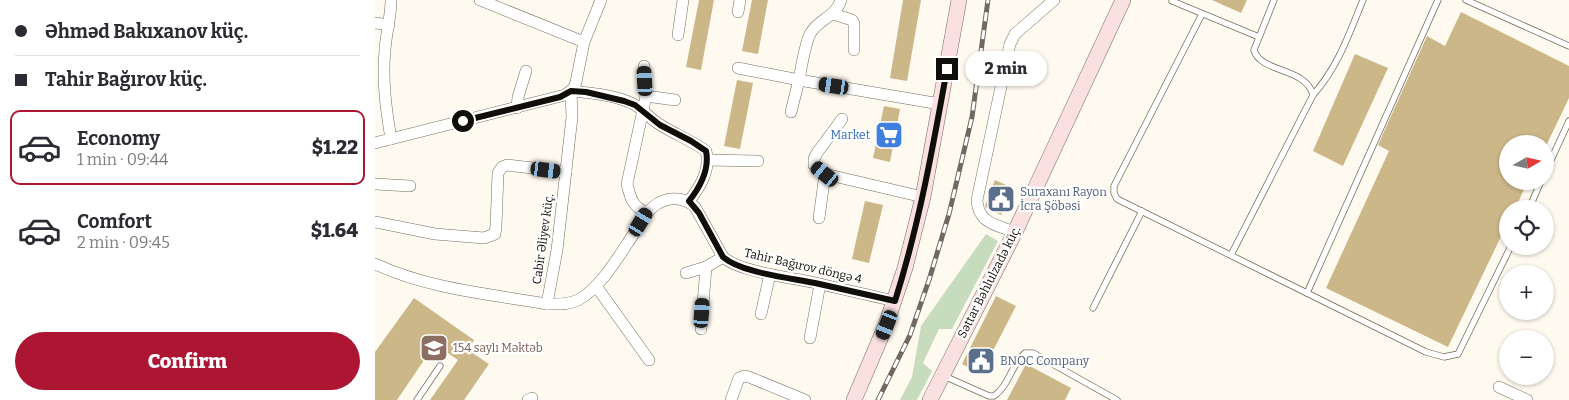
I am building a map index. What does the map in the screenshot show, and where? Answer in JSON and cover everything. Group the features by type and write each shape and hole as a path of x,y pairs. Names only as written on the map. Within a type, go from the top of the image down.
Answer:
{"main road":[{"path":"854,400 871,363 895,301 905,268 923,197 959,0"},
{"name":"Səttar Bəhlulzadə küç.","path":"930,400 1015,232 1123,0"}],"street":[{"path":"391,0 379,95 391,139"},
{"path":"481,0 584,42"},
{"path":"375,143 560,97 571,91 576,82 584,42 601,0"},
{"path":"678,35 683,0"},
{"path":"738,12 740,0"},
{"path":"791,112 810,34 827,17 833,14 841,0"},
{"path":"1015,232 983,219 977,208 977,200 1010,44 1015,34 1054,0"},
{"path":"833,14 853,20 854,50"},
{"path":"375,23 389,25"},
{"path":"644,66 646,96 627,184 630,198 635,207 646,213"},
{"path":"738,68 940,104"},
{"path":"517,108 525,71"},
{"path":"571,91 586,92 635,105 660,125 706,151 707,160 699,188 689,201"},
{"name":"Cabir Əliyev küç.","path":"375,264 403,275 453,289 547,304 557,250 566,172 572,117 571,91"},
{"path":"646,96 675,100"},
{"path":"842,119 814,159 815,165 825,174 923,197"},
{"path":"707,160 758,161"},
{"path":"375,222 435,234 491,237 495,234 498,173 502,167 507,165 566,172"},
{"path":"819,218 825,174"},
{"path":"375,184 410,186"},
{"path":"547,304 563,304 579,300 596,286 612,266 646,213 653,207 666,201 678,199 689,201 699,213 723,257 706,267 686,272"},
{"name":"Tahir Bağırov döngə 4","path":"723,257 737,266 895,301"},
{"path":"701,328 706,267"},
{"path":"761,314 770,274"},
{"path":"810,338 820,284"},
{"path":"596,286 649,360"},
{"path":"731,400 739,378 744,376 805,400"},
{"path":"1499,387 1527,400"}],"lane":[{"path":"1274,0 1254,50 1255,56 1263,62 1306,81 1313,95"},
{"path":"1231,255 1313,95 1335,67 1363,0"},
{"path":"1307,293 1438,0"},
{"path":"1466,0 1569,46"},
{"path":"1172,1 1259,37"},
{"path":"1202,14 1114,186 1114,193 1117,199 1426,352 1444,357 1458,354 1507,255"},
{"path":"1554,154 1569,121"},
{"path":"1093,308 1142,211"},
{"path":"942,375 989,396 994,396 1000,392 1020,358 1025,353 1033,353 1117,400"},
{"path":"417,400 440,366"}],"green space":[{"path":"986,234 998,241 952,329 939,329 923,363 932,371 917,400 900,400 912,377 921,326"}],"building":[{"path":"699,0 714,0 701,70 686,67"},
{"path":"752,0 768,0 758,54 742,51"},
{"path":"903,0 921,0 907,81 890,78"},
{"path":"1212,0 1247,0 1241,13"},
{"path":"1461,12 1569,66 1569,98 1551,135 1499,135 1499,190 1524,190 1519,200 1499,200 1499,241 1448,347 1326,288 1389,151 1378,145 1427,36 1445,46"},
{"path":"1355,54 1388,68 1343,166 1313,151"},
{"path":"737,80 753,83 740,149 724,146"},
{"path":"884,106 900,109 890,162 873,158"},
{"path":"995,180 1013,188 1001,215 985,206"},
{"path":"865,201 883,205 869,263 852,259"},
{"path":"996,296 1016,306 981,374 962,364"},
{"name":"154 saylı Məktəb","path":"414,298 474,340 468,350 489,364 464,400 430,400 458,360 435,344 397,400 375,400 375,352"},
{"path":"1026,364 1071,388 1065,400 1007,400"}],"railway":[{"path":"878,400 910,335 949,214 972,117 988,0"}],"place":[{"name":"Market","path":"889,135"},
{"name":"Suraxanı Rayon İcra Şöbəsi","path":"1001,199"},
{"name":"154 saylı Məktəb","path":"434,348"},
{"name":"BNOC Company","path":"981,361"}],"route":[{"path":"463,121 560,97 571,91 586,92 635,105 660,125 706,151 707,160 703,180 689,201 699,213 723,257 729,262 737,266 770,274 895,301 923,197 947,69"}]}
